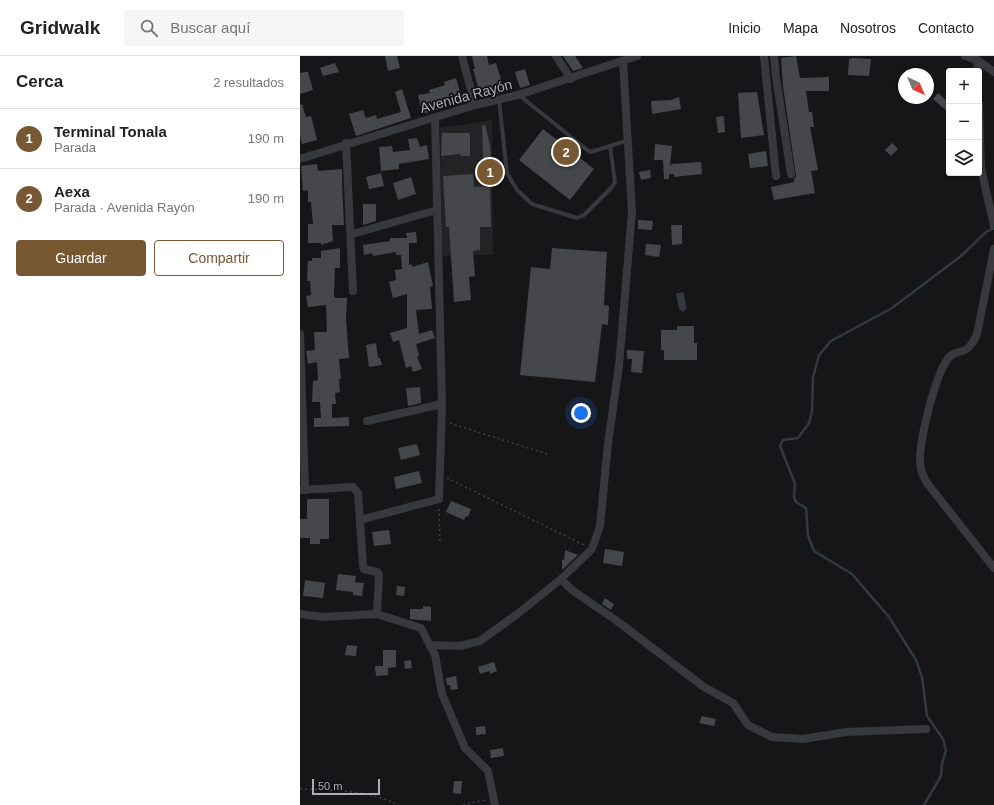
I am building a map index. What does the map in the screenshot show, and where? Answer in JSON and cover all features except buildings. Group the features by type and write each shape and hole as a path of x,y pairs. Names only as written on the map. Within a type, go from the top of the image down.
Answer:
{"street":[{"path":"462,56 475,105"},
{"path":"556,56 571,79"},
{"name":"Avenida Rayón","path":"300,159 346,143 475,105 518,95 571,79 637,56"},
{"path":"764,56 776,176"},
{"path":"774,56 791,174"},
{"path":"965,56 977,60 994,72"},
{"path":"977,60 978,68"},
{"path":"430,645 460,646 480,641 516,616 561,579 592,549 600,526 608,444 618,366 632,212 629,140 623,61"},
{"path":"766,78 776,77"},
{"path":"360,520 439,499 442,404 435,118"},
{"path":"980,140 981,168 994,226"},
{"path":"346,143 352,234 353,291"},
{"path":"352,234 437,210"},
{"path":"994,249 977,334 973,344 966,351 954,353 948,358 940,372 929,408 920,455 921,468 927,483 994,568"},
{"path":"300,334 302,490 353,487 358,493 363,566 364,569 377,572 379,575 377,614"},
{"path":"367,421 442,404"},
{"path":"561,579 572,590 617,621 704,687 733,703 748,725 772,736 802,738 846,732 926,729"},
{"path":"300,614 324,617 377,614 421,628 435,655 442,694 465,748 488,771 494,802"}],"lane":[{"path":"518,95 586,150 592,152 629,140"},
{"path":"499,100 507,173 517,190 532,204 577,218 584,215 612,188 615,182 610,146"}],"path":[{"path":"441,420 547,454"},
{"path":"440,474 592,549"},
{"path":"439,499 440,544"},
{"path":"300,789 355,791 384,798 399,805"},
{"path":"463,805 494,802"}],"shaded area":[{"path":"492,120 493,255 442,256 440,128"},
{"path":"683,292 687,308 683,312 679,309 676,294"}],"waterway":[{"path":"924,805 941,776 942,764 946,750 943,739 927,716 922,677 916,660 889,617 852,574 814,551 808,536 806,508 796,502 794,497 795,484 780,446 783,440 798,438 809,423 812,411 813,377 819,355 831,341 892,308 961,256 986,232 994,228"}],"place":[{"name":"Aexa","path":"566,152"},
{"name":"Terminal Tonala","path":"490,172"}]}
